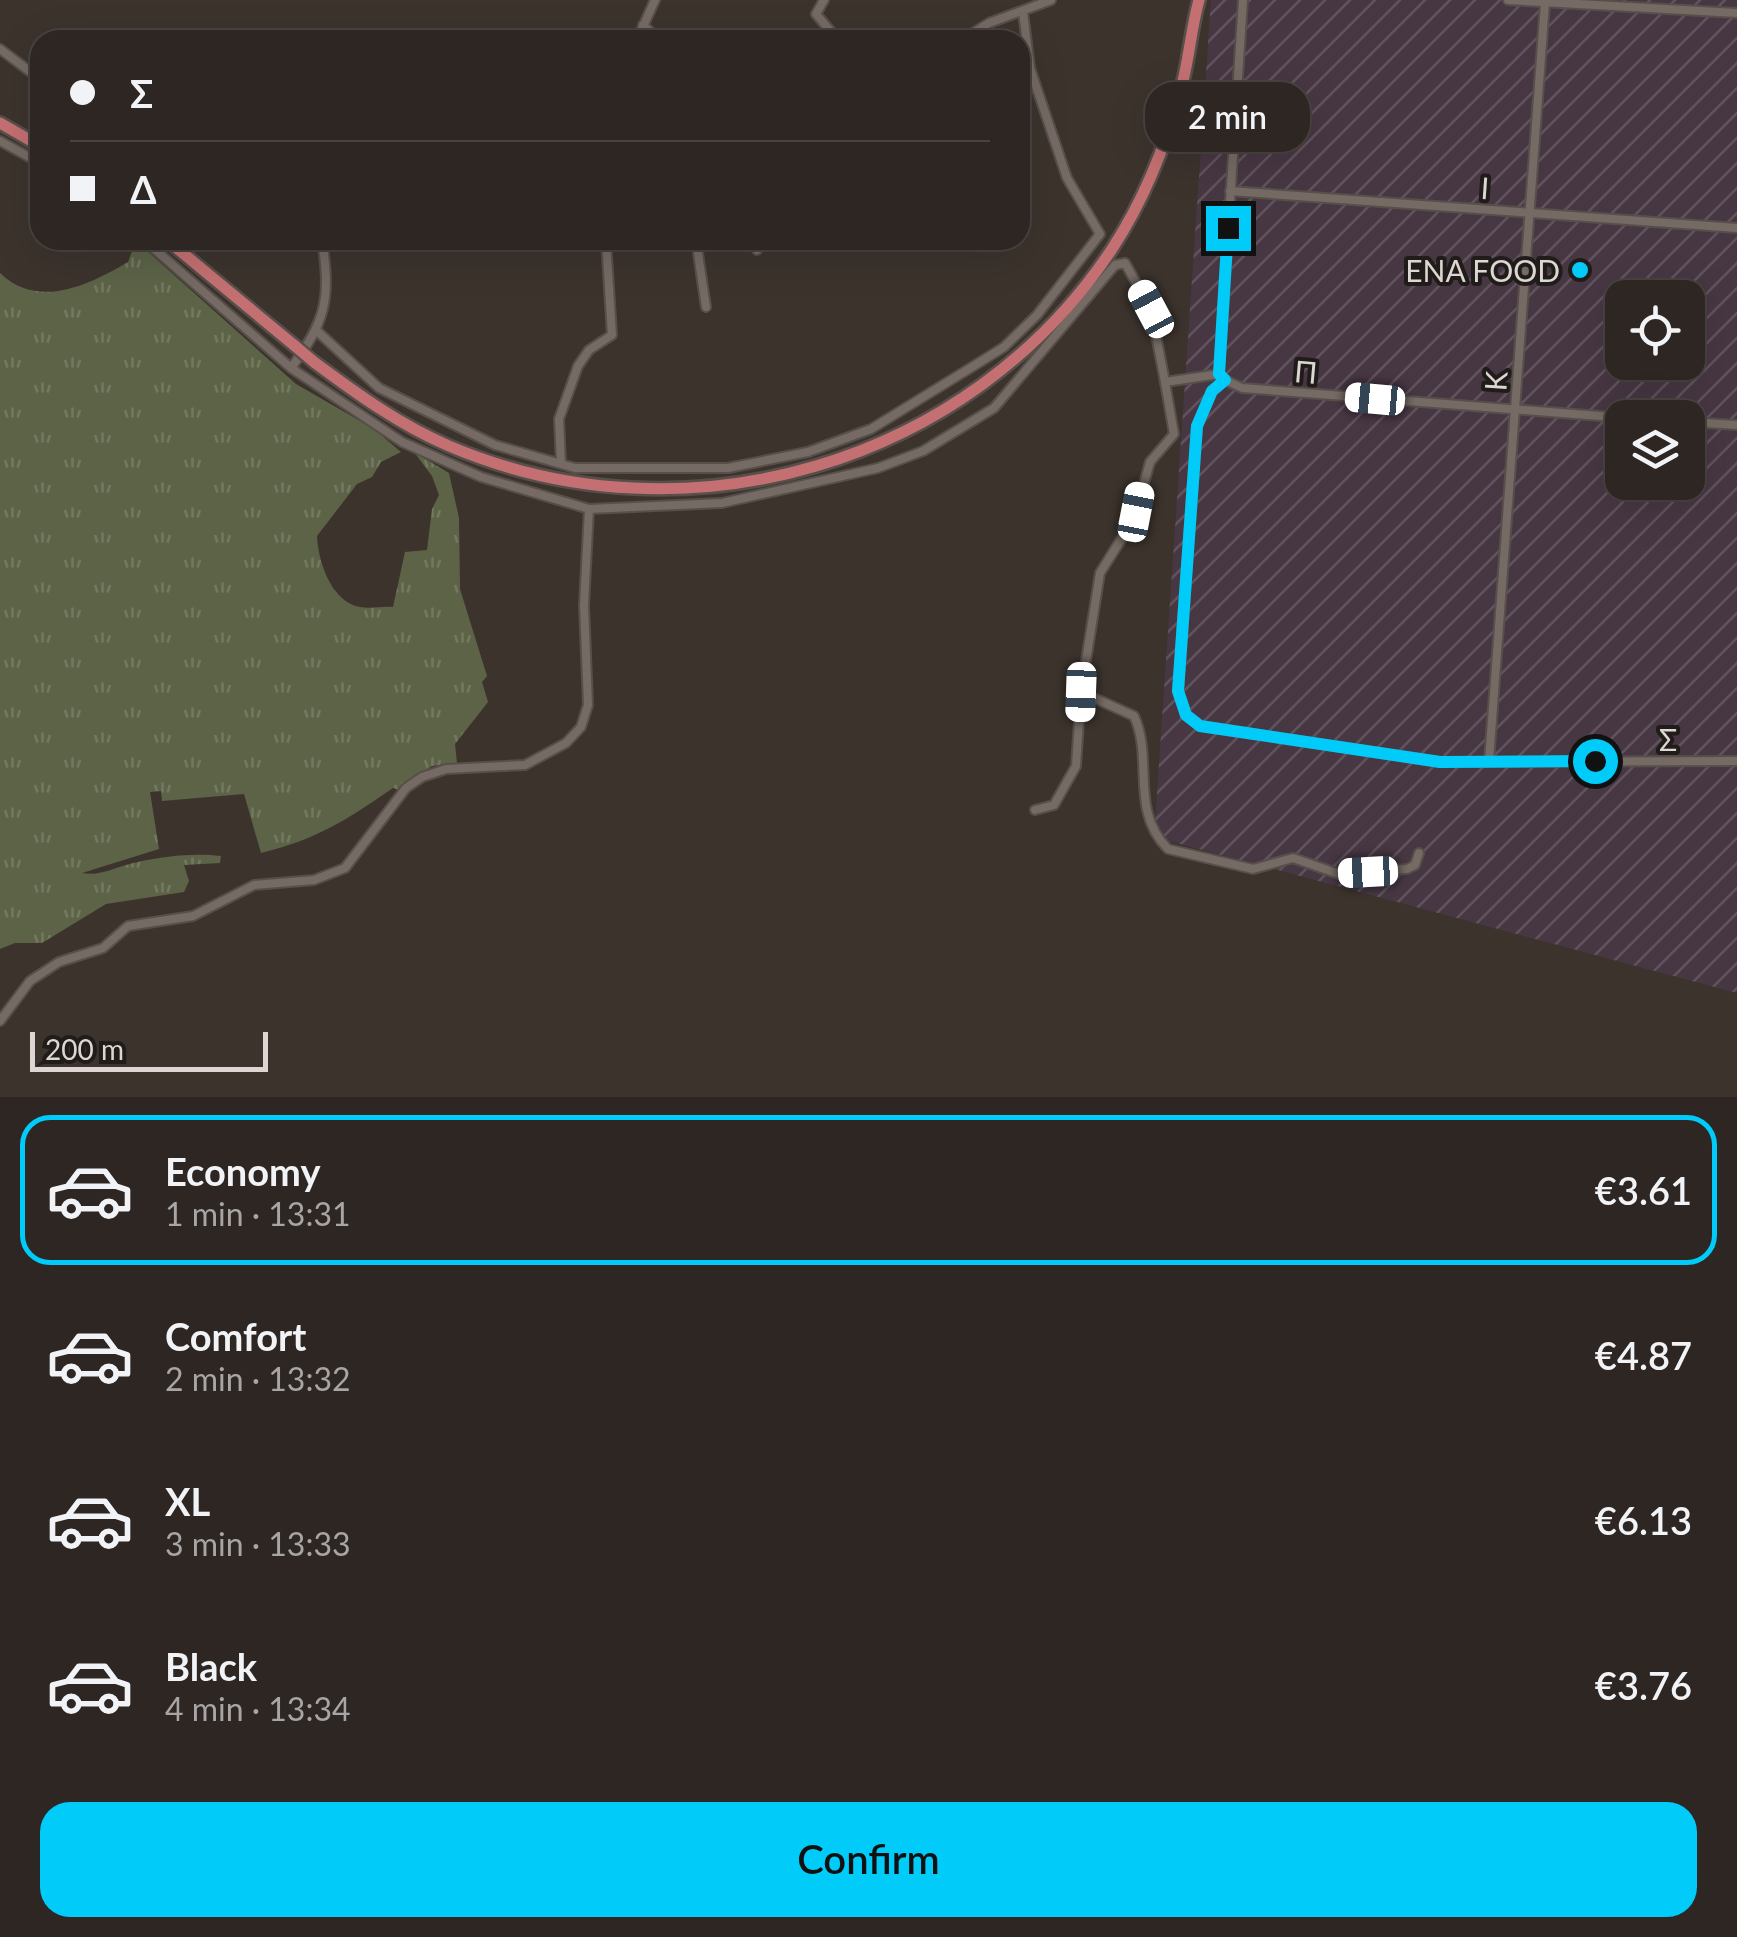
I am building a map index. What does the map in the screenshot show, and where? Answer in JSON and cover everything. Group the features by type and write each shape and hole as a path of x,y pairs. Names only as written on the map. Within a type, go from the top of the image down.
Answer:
{"main road":[{"path":"179,250 314,362 377,406 448,446 522,470 628,489 727,485 800,473 856,456 939,414 1048,330 1081,293 1114,246 1156,165 1181,89 1196,0"},
{"path":"0,123 30,140"}],"street":[{"path":"642,30 655,0"},
{"path":"824,0 816,14 830,30"},
{"path":"978,30 1050,0"},
{"path":"1165,382 1222,377 1243,0"},
{"path":"1508,0 1737,13 1734,0"},
{"name":"Κ","path":"1489,761 1545,3"},
{"path":"1023,12 1025,30"},
{"path":"644,26 648,30"},
{"path":"0,49 30,72"},
{"path":"317,332 353,367 416,409 495,445 585,469 728,468 808,452 870,429 1004,347 1077,266 1100,234 1067,178 1030,68"},
{"path":"0,141 30,158"},
{"name":"Ι","path":"1230,191 1737,228"},
{"path":"155,250 291,368 402,442 445,463 589,509 722,503 878,468 923,451 994,408 1120,264 1130,265 1151,309 1174,434 1150,462 1134,519 1100,573 1081,692 1079,749 1070,784 1054,805 1035,810"},
{"path":"291,368 317,332 328,292 323,250"},
{"path":"561,463 560,419 578,366 589,350 612,335 607,250"},
{"path":"698,250 706,306"},
{"name":"Π","path":"1222,377 1242,388 1605,417"},
{"name":"Σ","path":"1222,377 1197,426 1178,691 1186,715 1200,726 1440,762 1737,762"},
{"path":"1705,423 1737,425"},
{"path":"0,1021 30,981 59,962 103,948 128,926 193,916 254,885 314,880 345,868 406,788 422,777 446,768 524,765 566,743 581,727 588,705 584,605 589,509"},
{"path":"1081,692 1134,716 1140,732 1144,806 1168,849 1253,869 1293,858 1339,874 1406,869 1415,864 1419,853"}],"shaded area":[{"path":"1211,0 1737,0 1737,993 1154,837"}],"green space":[{"path":"133,250 146,250 296,384 374,429 401,452 381,462 372,477 357,484 317,536 328,579 350,604 393,607 405,552 427,550 432,509 439,495 432,476 414,452 449,473 459,518 460,589 487,676 482,682 488,702 455,744 457,763 432,766 399,790 393,788 331,827 261,853 244,794 162,801 161,791 150,792 159,849 82,873 180,856 221,856 220,863 184,865 189,881 184,892 106,904 42,943 15,943 0,949 0,273 15,284 47,292 97,279 128,262"}],"place":[{"name":"ENA FOOD","path":"1580,270"}],"route":[{"path":"1228,228 1219,374 1225,380 1212,391 1204,406 1195,446 1178,691 1186,715 1200,726 1440,762 1595,761"}]}
